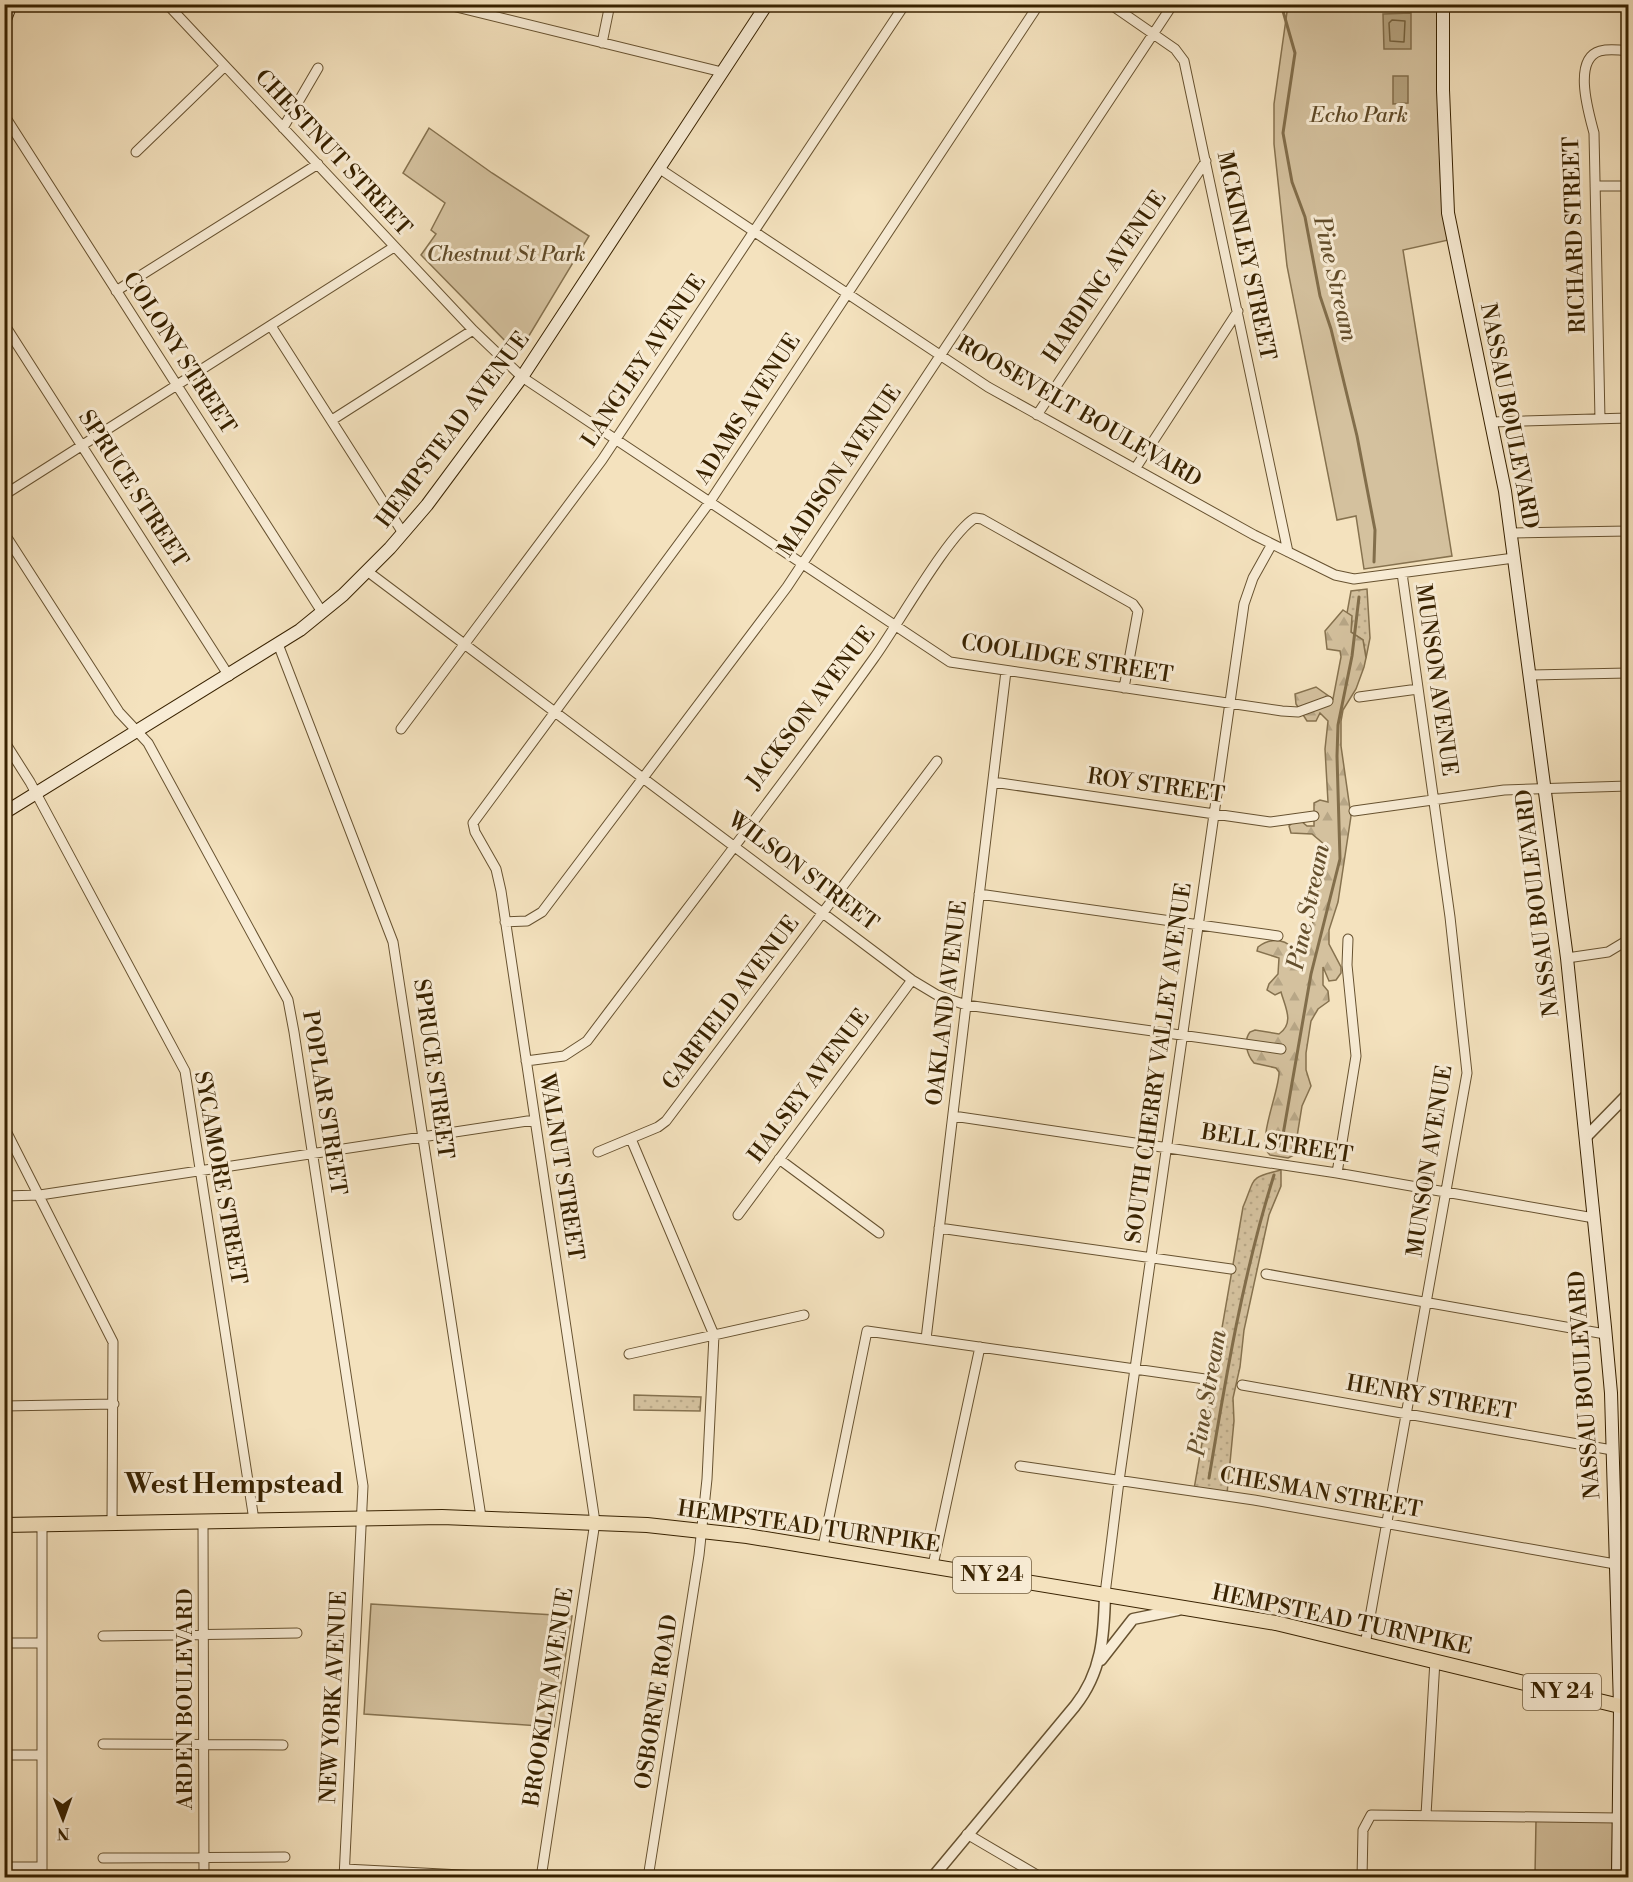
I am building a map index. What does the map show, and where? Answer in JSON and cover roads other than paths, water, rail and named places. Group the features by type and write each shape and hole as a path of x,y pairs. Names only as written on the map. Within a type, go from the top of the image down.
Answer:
{"main road":[{"path":"4,22 11,4"},
{"name":"HEMPSTEAD AVENUE","path":"4,813 278,644 322,612 403,533 428,505 522,377 767,4"},
{"name":"NASSAU BOULEVARD","path":"1443,4 1443,90 1448,213 1491,422 1511,533 1531,675 1567,958 1605,1334 1624,1708 1618,1803 1618,1878"},
{"name":"HEMPSTEAD TURNPIKE","path":"4,1525 481,1517 595,1522 701,1531 823,1547 1276,1623 1624,1708"}],"street":[{"name":"CHESTNUT STREET","path":"167,4 394,247 473,330 522,377"},
{"path":"444,4 482,9 722,72"},
{"path":"602,42 610,4"},
{"name":"LANGLEY AVENUE","path":"401,729 615,440 904,4"},
{"name":"ADAMS AVENUE","path":"473,823 554,710 709,503 1039,4"},
{"name":"MCKINLEY STREET","path":"1110,4 1175,49 1184,61 1288,552"},
{"name":"MADISON AVENUE","path":"505,922 527,921 542,912 802,565 1173,4"},
{"name":"RICHARD STREET","path":"1600,419 1594,133 1587,106 1584,72 1586,64 1594,54 1601,51 1629,51"},
{"path":"136,152 225,66"},
{"path":"283,128 318,68"},
{"name":"COLONY STREET","path":"4,115 322,612"},
{"name":"HARDING AVENUE","path":"1037,415 1206,161"},
{"path":"116,291 318,164"},
{"name":"ROOSEVELT BOULEVARD","path":"660,170 847,294 1037,415 1272,544 1346,579 1514,558"},
{"path":"1595,186 1629,186"},
{"path":"4,495 394,247"},
{"path":"1135,469 1238,311"},
{"name":"SPRUCE STREET","path":"4,324 229,676"},
{"path":"271,326 403,533"},
{"path":"332,420 473,330"},
{"name":"COOLIDGE STREET","path":"522,377 950,662 1298,712 1328,701"},
{"path":"1491,422 1629,418"},
{"name":"JACKSON AVENUE","path":"526,1061 564,1056 587,1041 896,627 949,546 975,518 1133,604 1138,611 1124,688"},
{"path":"1511,533 1629,531"},
{"name":"POPLAR STREET","path":"4,533 119,712 148,743 288,1000 363,1486 361,1518"},
{"name":"SOUTH CHERRY VALLEY AVENUE","path":"1105,1594 1150,1258 1244,604 1253,578 1272,544"},
{"name":"WILSON STREET","path":"367,570 912,980 937,995 966,1005 1281,1048"},
{"name":"MUNSON AVENUE","path":"1365,1645 1467,1073 1402,573"},
{"name":"SPRUCE STREET","path":"278,644 393,942 481,1517"},
{"name":"OAKLAND AVENUE","path":"926,1339 1006,671"},
{"path":"1531,675 1629,673"},
{"path":"1359,697 1418,689"},
{"name":"SYCAMORE STREET","path":"4,741 36,794 185,1071 254,1520"},
{"name":"GARFIELD AVENUE","path":"598,1152 631,1139 666,1121 937,761"},
{"name":"ROY STREET","path":"993,782 1270,822 1314,816"},
{"path":"1354,811 1504,790 1629,786"},
{"name":"WALNUT STREET","path":"473,823 475,832 496,869 595,1522"},
{"path":"979,894 1278,936"},
{"path":"1337,1173 1356,1056 1347,964 1348,939"},
{"path":"1567,958 1608,952 1629,940"},
{"name":"HALSEY AVENUE","path":"738,1215 912,980"},
{"path":"1586,1137 1629,1094"},
{"name":"BELL STREET","path":"953,1116 1337,1173 1594,1218"},
{"path":"4,1196 40,1195 534,1120"},
{"path":"4,1127 113,1342 112,1523"},
{"path":"631,1139 714,1335"},
{"path":"779,1159 879,1233"},
{"path":"939,1228 1231,1269"},
{"path":"1266,1274 1605,1334"},
{"path":"629,1354 804,1315"},
{"path":"823,1547 867,1331 1205,1379"},
{"name":"OSBORNE ROAD","path":"648,1878 669,1754 701,1531 714,1335"},
{"path":"933,1565 980,1347"},
{"name":"HENRY STREET","path":"1242,1385 1612,1450"},
{"path":"4,1406 114,1404"},
{"name":"CHESMAN STREET","path":"1020,1466 1254,1500 1615,1564"},
{"name":"NEW YORK AVENUE","path":"344,1873 361,1518"},
{"name":"ARDEN BOULEVARD","path":"203,1521 204,1878"},
{"name":"BROOKLYN AVENUE","path":"541,1878 595,1522"},
{"path":"4,1868 42,1872 42,1524"},
{"path":"1099,1663 1104,1639 1105,1594"},
{"path":"932,1878 1081,1700 1099,1663 1133,1619 1184,1609"},
{"path":"104,1636 297,1633"},
{"path":"4,1643 42,1643"},
{"path":"1426,1815 1435,1660"},
{"path":"103,1744 283,1745"},
{"path":"4,1755 42,1755"},
{"path":"1362,1878 1363,1830 1371,1815 1618,1818"},
{"path":"967,1834 1042,1878"},
{"path":"103,1858 285,1857"},
{"path":"344,1873 521,1878"}],"water":[{"path":"1411,13 1411,49 1384,49 1383,14"},
{"path":"1393,76 1408,76 1408,103 1393,104"}],"waterway":[{"name":"Pine Stream","path":"1281,4 1295,53 1283,133 1292,182 1305,217 1320,296 1331,329 1357,436 1375,530 1374,562"},
{"name":"Pine Stream","path":"1280,1152 1311,974 1340,859 1338,725 1352,656 1359,597"},
{"name":"Pine Stream","path":"1209,1478 1244,1287 1274,1175"}],"district":[{"name":"West Hempstead","path":"234,1484"}],"park label":[{"name":"Echo Park","path":"1359,115"},
{"name":"Chestnut St Park","path":"506,254"}]}
